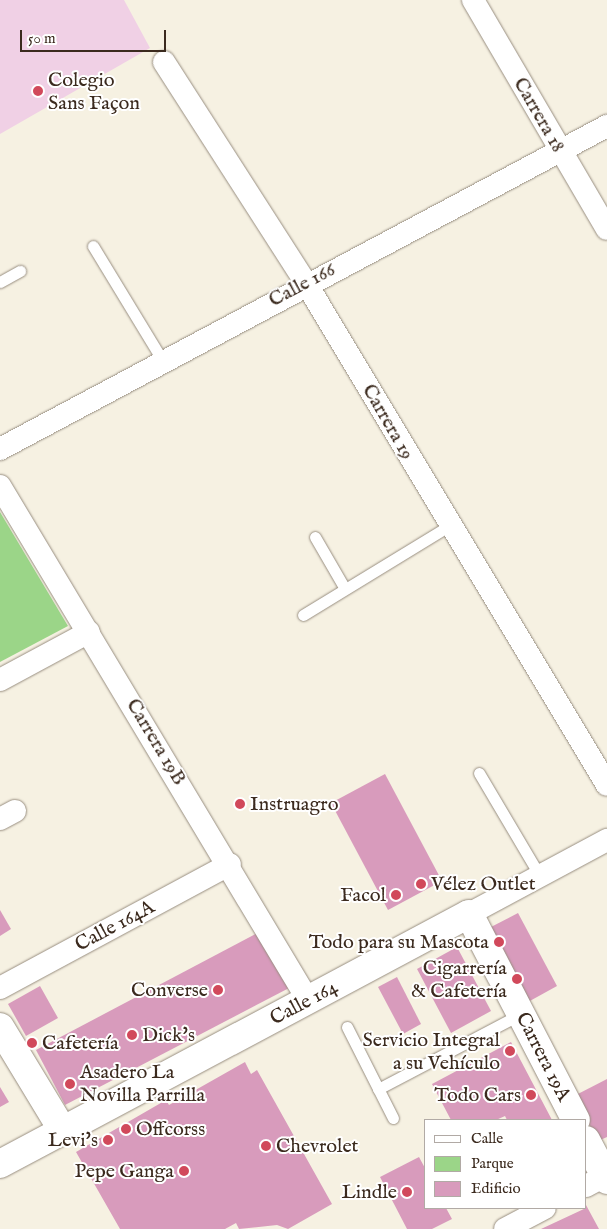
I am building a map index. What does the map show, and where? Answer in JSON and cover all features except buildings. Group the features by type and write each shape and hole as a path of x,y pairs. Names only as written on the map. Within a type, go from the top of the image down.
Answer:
{"main road":[{"name":"Calle 164","path":"0,1164 469,914"},
{"name":"Carrera 19A","path":"469,914 575,1119"},
{"path":"0,1027 63,1131"},
{"path":"587,1143 601,1179"}],"street":[{"name":"Carrera 18","path":"473,0 607,229"},
{"name":"Carrera 19","path":"164,62 306,283 449,526 607,785"},
{"name":"Calle 166","path":"0,449 306,283 607,126"},
{"name":"Carrera 19B","path":"0,486 230,864 308,1000"},
{"path":"0,680 89,632"},
{"name":"Calle 164","path":"469,914 607,840"},
{"name":"Calle 164A","path":"0,988 230,864"},
{"path":"505,1229 543,1209"}],"lane":[{"path":"93,246 163,360"},
{"path":"0,282 20,271"},
{"path":"303,615 344,587 449,526"},
{"path":"315,537 344,587"},
{"path":"479,773 540,876"},
{"path":"378,1089 521,1014"},
{"path":"347,1027 393,1118"}],"shaded area":[{"name":"Colegio Sans Façon","path":"0,0 124,0 150,48 0,134"}],"green space":[{"path":"0,512 68,626 0,662"}],"place":[{"name":"Colegio Sans Façon","path":"38,91"},
{"name":"Instruagro","path":"240,804"},
{"name":"Vélez Outlet","path":"421,884"},
{"name":"Facol","path":"396,895"},
{"name":"Todo para su Mascota","path":"499,942"},
{"name":"Cigarrería & Cafetería","path":"517,979"},
{"name":"Converse","path":"218,990"},
{"name":"Dick's","path":"132,1035"},
{"name":"Cafetería","path":"32,1043"},
{"name":"Servicio Integral a su Vehículo","path":"510,1051"},
{"name":"Asadero La Novilla Parrilla","path":"70,1084"},
{"name":"Todo Cars","path":"531,1095"},
{"name":"Offcorss","path":"126,1129"},
{"name":"Levi's","path":"108,1140"},
{"name":"Chevrolet","path":"266,1146"},
{"name":"Pepe Ganga","path":"184,1171"},
{"name":"Lindle","path":"407,1192"}]}
